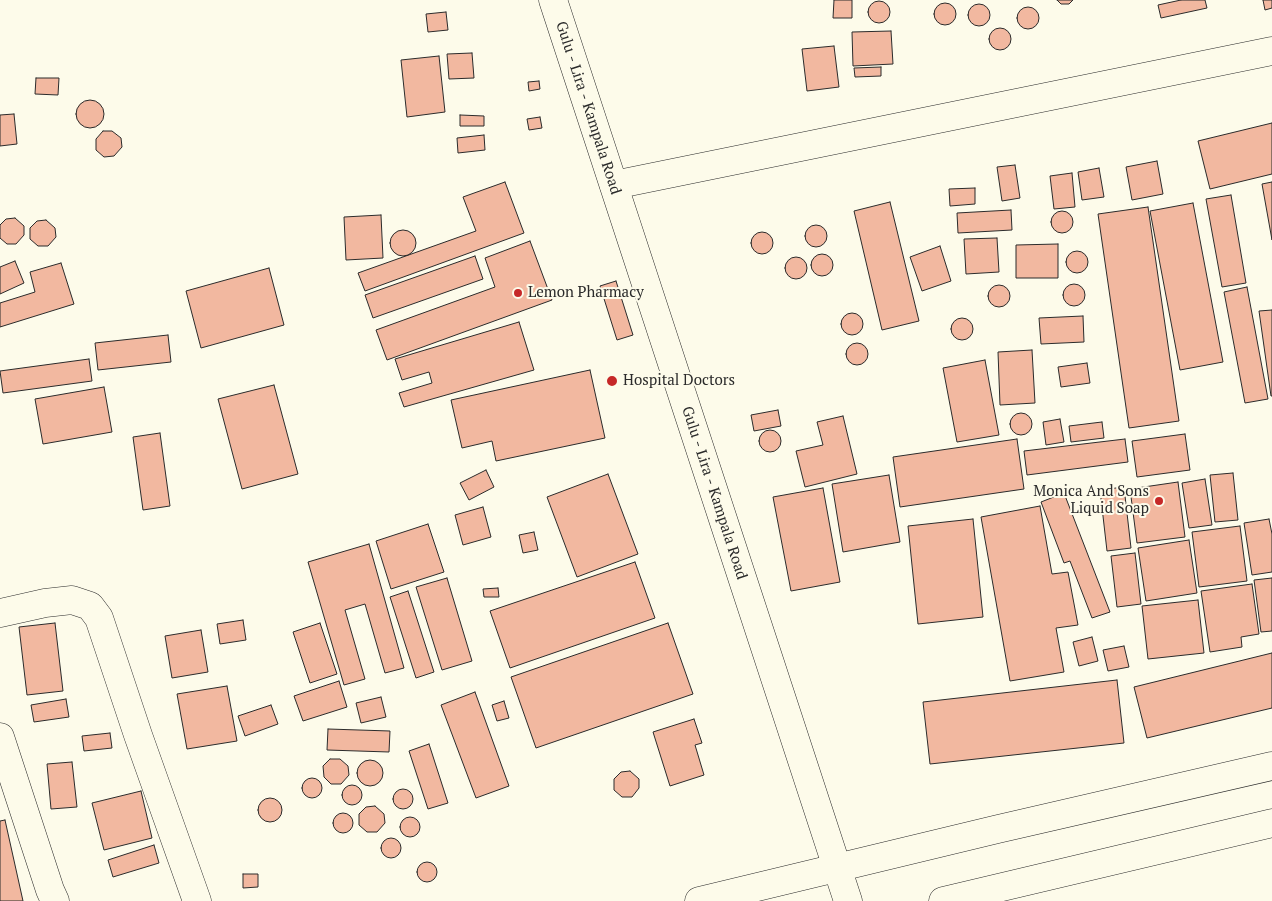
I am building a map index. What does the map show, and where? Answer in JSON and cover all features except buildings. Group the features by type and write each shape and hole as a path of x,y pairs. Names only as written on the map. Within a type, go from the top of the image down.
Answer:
{"street":[{"name":"Gulu - Lira - Kampala Road","path":"553,0 848,901"},
{"path":"614,185 1272,51"},
{"path":"0,613 45,602 72,600 90,606 99,618 197,901"},
{"path":"0,737 55,901"},
{"path":"698,901 1272,766"},
{"path":"943,901 1272,823"}],"place":[{"name":"Lemon Pharmacy","path":"518,293"},
{"name":"Hospital Doctors","path":"612,381"},
{"name":"Monica And Sons Liquid Soap","path":"1159,501"}]}
